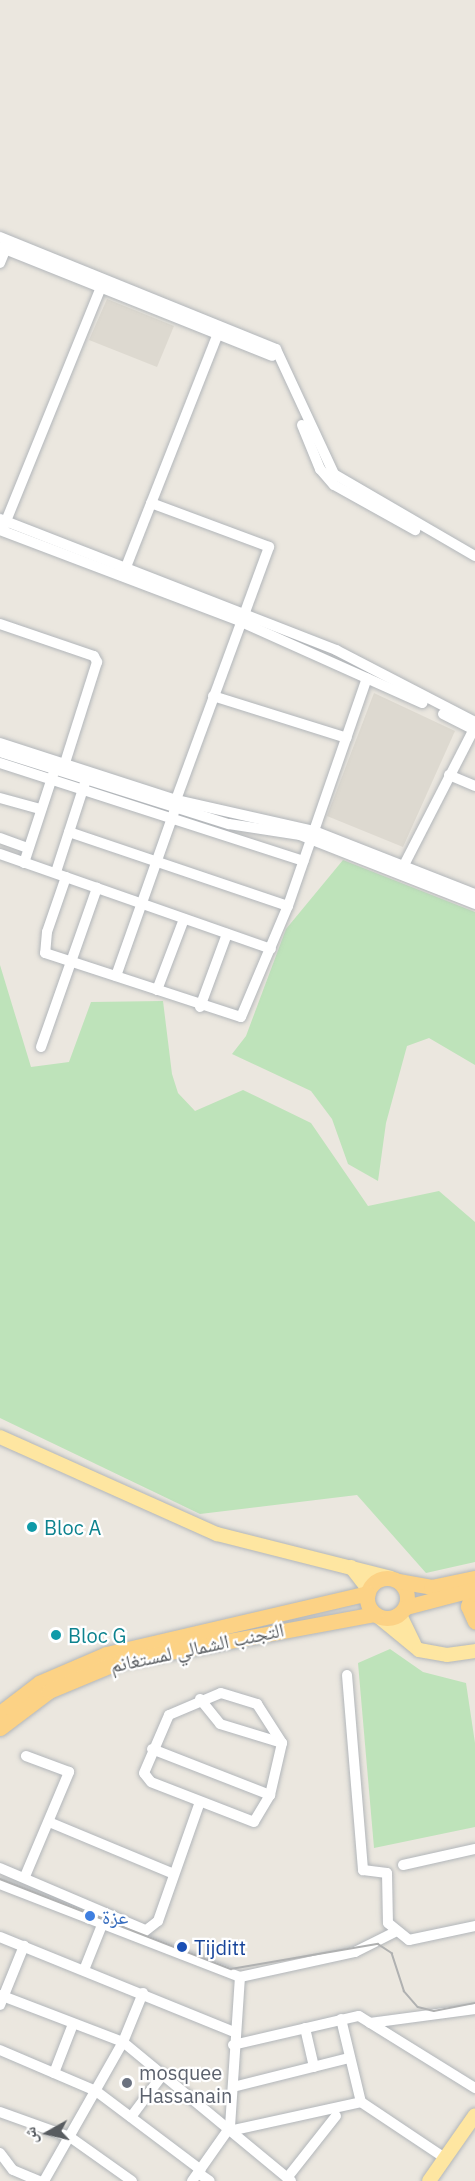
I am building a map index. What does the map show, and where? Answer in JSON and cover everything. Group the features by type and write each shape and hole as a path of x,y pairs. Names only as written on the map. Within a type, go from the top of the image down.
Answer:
{"highway":[{"path":"395,1579 431,1587 474,1585 403,1611 377,1616 368,1592 378,1580 395,1579"},
{"path":"395,1579 406,1589 403,1611"},
{"path":"474,1585 468,1606 475,1622"},
{"name":"التجنب الشمالي لمستغانم","path":"0,1713 39,1683 106,1653 368,1592"},
{"name":"التجنب الشمالي لمستغانم","path":"0,1728 49,1691 121,1661 377,1616"}],"main road":[{"path":"0,1437 217,1534 298,1557 344,1563 395,1579"},
{"path":"344,1563 360,1574 368,1592"},
{"path":"403,1611 419,1650"},
{"path":"377,1616 419,1650 447,1655 475,1651"},
{"path":"429,2181 475,2115"},
{"path":"439,2181 475,2129"}],"street":[{"path":"0,263 4,244"},
{"path":"4,244 275,359 315,460 334,485 475,564"},
{"path":"4,244 276,349 334,474 475,556"},
{"path":"2,527 101,287"},
{"path":"126,567 218,333"},
{"path":"116,976 158,862 174,809 241,617 269,547 151,503"},
{"path":"2,527 126,567 241,617 475,727"},
{"path":"2,527 241,617 336,650 475,727"},
{"path":"0,624 94,656 97,662 58,768 40,809 24,863"},
{"path":"85,784 69,832 43,947 45,953 157,990 200,1007 234,1017 244,1014 288,906 367,678"},
{"path":"213,696 347,738"},
{"path":"404,865 475,727"},
{"path":"0,743 58,768 174,809 304,861"},
{"path":"0,752 58,768 85,784 174,809 313,835 404,865 475,894"},
{"path":"0,763 58,768"},
{"path":"449,775 475,786"},
{"path":"0,798 40,809"},
{"path":"69,832 288,906"},
{"path":"313,835 475,904"},
{"path":"0,838 27,848"},
{"path":"0,854 271,949"},
{"path":"41,1047 97,888"},
{"path":"157,990 184,919"},
{"path":"200,1007 226,934"},
{"path":"347,1675 363,1870 387,1873 386,1910 396,1933"},
{"path":"231,1693 248,1699 282,1743 283,1758 258,1821 249,1823 146,1778 152,1749 169,1714 200,1699 231,1693"},
{"path":"200,1699 220,1724 282,1743"},
{"path":"152,1749 270,1795"},
{"path":"26,1756 69,1772 26,1874"},
{"path":"0,1884 102,1924 140,1930 158,1921 200,1802"},
{"path":"49,1822 174,1874"},
{"path":"403,1865 475,1850"},
{"path":"0,1868 240,1977 355,1952 396,1933 436,1933 475,1926"},
{"path":"84,1970 102,1924"},
{"path":"0,1937 143,1993 234,2032"},
{"path":"24,1946 1,1999 123,2042 232,2128 289,2179 336,2116"},
{"path":"197,2175 232,2128 233,2045 240,1977"},
{"path":"44,2181 123,2042 143,1993"},
{"path":"370,2023 475,2009"},
{"path":"233,2045 359,2016 475,2088"},
{"path":"341,2019 361,2103 444,2158"},
{"path":"54,2073 73,2024"},
{"path":"305,2028 314,2067"},
{"path":"0,2050 96,2091 131,2117 197,2175 210,2181"},
{"path":"233,2087 349,2058"},
{"path":"131,2117 164,2074"},
{"path":"232,2128 361,2103"},
{"path":"0,2112 70,2137 132,2181"},
{"path":"0,2153 13,2170 39,2181"}],"shaded area":[{"path":"107,299 174,326 157,367 89,340"},
{"path":"374,693 455,731 403,847 327,816"}],"green space":[{"path":"343,860 475,912 475,1065 429,1038 407,1046 386,1123 378,1181 348,1164 332,1119 311,1091 232,1054 246,1036 286,929"},
{"path":"0,965 31,1067 69,1062 91,1002 163,1001 172,1074 178,1093 195,1111 243,1090 311,1123 368,1206 439,1191 475,1222 475,1562 426,1573 357,1495 200,1514 0,1418"},
{"path":"390,1649 423,1672 466,1683 475,1743 475,1827 374,1848 358,1663"}],"tram line":[{"path":"0,1879 231,1969 378,1944 392,1953 404,1991 418,2007 434,2011 475,2003"}],"place":[{"name":"Bloc A","path":"32,1527"},
{"name":"Bloc G","path":"56,1635"},
{"name":"عزة","path":"90,1916"},
{"name":"Tijditt","path":"182,1947"},
{"name":"mosquee Hassanain","path":"127,2083"}]}
